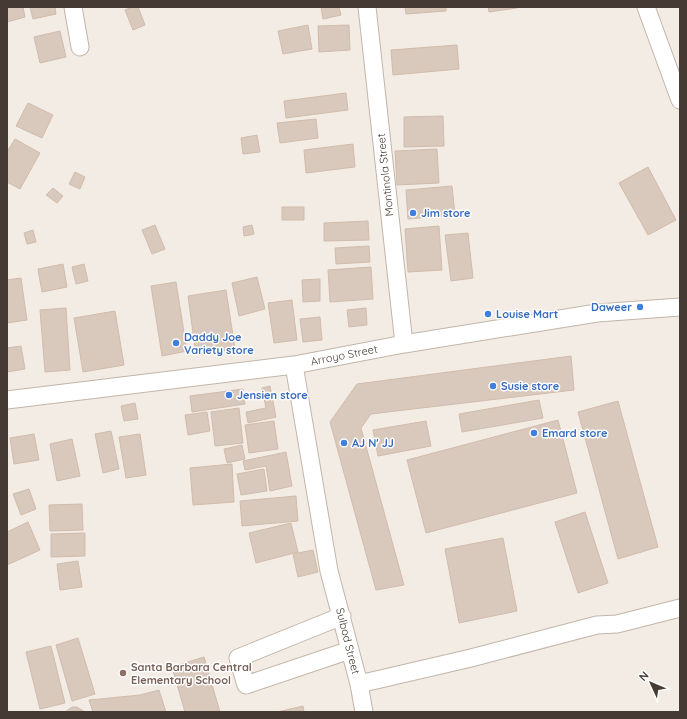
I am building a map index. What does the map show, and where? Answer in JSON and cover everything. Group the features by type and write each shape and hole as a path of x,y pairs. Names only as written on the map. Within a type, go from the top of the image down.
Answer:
{"street":[{"path":"73,7 80,47"},
{"name":"Montinola Street","path":"367,7 404,344"},
{"path":"646,7 680,100"},
{"name":"Arroyo Street","path":"7,400 294,365 404,344 597,313 680,307"},
{"name":"Sulbod Street","path":"294,365 329,571 359,684 364,712"},
{"path":"359,684 471,658 597,625 616,624 680,608"},
{"path":"342,616 238,658 246,685 350,650"}],"building":[{"path":"7,7 23,7 25,17 7,22"},
{"path":"30,7 55,7 56,14 33,19"},
{"path":"132,7 138,7 145,25 133,30 125,10"},
{"path":"321,7 339,7 341,15 323,19"},
{"path":"405,7 446,7 446,11 406,14"},
{"path":"488,7 517,7 517,8 489,12"},
{"path":"308,25 312,49 283,54 278,31"},
{"path":"349,25 350,50 319,52 318,26"},
{"path":"60,31 66,57 40,63 34,37"},
{"path":"457,45 459,69 393,75 391,50"},
{"path":"346,93 348,110 286,118 284,101"},
{"path":"28,103 53,115 42,138 16,126"},
{"path":"443,116 444,146 404,147 404,117"},
{"path":"316,119 318,138 280,143 277,123"},
{"path":"257,135 260,152 243,154 241,138"},
{"path":"15,139 40,153 20,189 7,182 7,152"},
{"path":"353,144 355,167 306,173 304,150"},
{"path":"437,149 439,183 397,185 395,151"},
{"path":"648,167 676,220 648,235 619,183"},
{"path":"75,172 85,177 80,189 69,184"},
{"path":"452,186 455,215 408,219 406,190"},
{"path":"53,188 63,196 57,203 46,195"},
{"path":"282,207 304,207 304,220 282,220"},
{"path":"368,221 369,240 324,241 324,223"},
{"path":"155,225 165,249 152,254 142,230"},
{"path":"252,225 254,234 244,236 243,227"},
{"path":"439,226 442,270 408,272 405,229"},
{"path":"33,230 36,242 27,244 24,233"},
{"path":"468,233 473,278 451,281 445,235"},
{"path":"369,246 370,262 336,264 335,248"},
{"path":"63,264 67,287 42,292 38,269"},
{"path":"84,264 88,281 76,284 72,267"},
{"path":"371,267 373,299 330,302 328,270"},
{"path":"257,277 265,309 239,316 232,283"},
{"path":"21,278 27,320 7,323 7,280"},
{"path":"320,279 320,301 303,302 302,280"},
{"path":"176,282 187,351 162,356 151,286"},
{"path":"226,290 235,349 196,355 188,296"},
{"path":"292,300 297,340 274,343 268,303"},
{"path":"66,308 70,370 45,372 40,310"},
{"path":"366,308 367,325 349,327 347,310"},
{"path":"115,311 124,365 83,372 74,318"},
{"path":"320,317 322,340 303,342 300,319"},
{"path":"21,346 25,369 7,372 7,348"},
{"path":"571,356 574,390 371,414 361,428 404,585 376,590 330,422 357,384"},
{"path":"270,386 276,417 248,423 246,412 266,408 262,388"},
{"path":"243,389 245,404 192,412 190,396"},
{"path":"539,400 543,418 462,432 459,414"},
{"path":"618,401 658,547 618,559 578,412"},
{"path":"135,403 138,419 124,421 121,406"},
{"path":"239,408 243,443 215,446 211,412"},
{"path":"207,412 210,431 188,435 185,415"},
{"path":"558,420 577,493 426,533 407,460"},
{"path":"274,421 278,449 249,453 245,425"},
{"path":"426,421 431,446 378,456 373,430"},
{"path":"111,431 119,469 103,473 95,434"},
{"path":"34,434 39,460 14,464 10,438"},
{"path":"140,434 146,475 126,478 119,437"},
{"path":"72,439 80,476 57,481 50,444"},
{"path":"242,445 245,459 227,463 224,449"},
{"path":"286,452 292,486 270,491 266,466 245,470 243,461"},
{"path":"232,464 234,502 193,505 190,468"},
{"path":"264,469 267,491 241,495 237,474"},
{"path":"29,489 36,509 21,515 13,494"},
{"path":"296,496 298,521 242,526 240,501"},
{"path":"82,504 83,530 50,531 49,505"},
{"path":"585,512 608,583 578,593 555,522"},
{"path":"28,522 40,550 7,565 7,532"},
{"path":"291,523 298,552 256,563 249,533"},
{"path":"85,533 85,556 51,557 51,534"},
{"path":"503,538 517,611 459,623 445,549"},
{"path":"313,550 318,572 298,577 293,554"},
{"path":"78,561 82,587 60,590 57,564"},
{"path":"78,638 95,694 72,701 56,645"},
{"path":"51,646 65,703 40,709 26,652"},
{"path":"204,657 220,712 185,712 172,667"},
{"path":"159,690 166,712 93,712 89,700 140,695"},
{"path":"303,706 304,712 277,712"},
{"path":"72,707 77,707 85,712 65,712"}],"place":[{"name":"Jim store","path":"413,213"},
{"name":"Daweer","path":"640,307"},
{"name":"Louise Mart","path":"488,314"},
{"name":"Daddy Joe Variety store","path":"176,343"},
{"name":"Susie store","path":"493,386"},
{"name":"Jensien store","path":"229,395"},
{"name":"Emard store","path":"534,433"},
{"name":"AJ N' JJ","path":"344,443"},
{"name":"Santa Barbara Central Elementary School","path":"123,673"}]}
